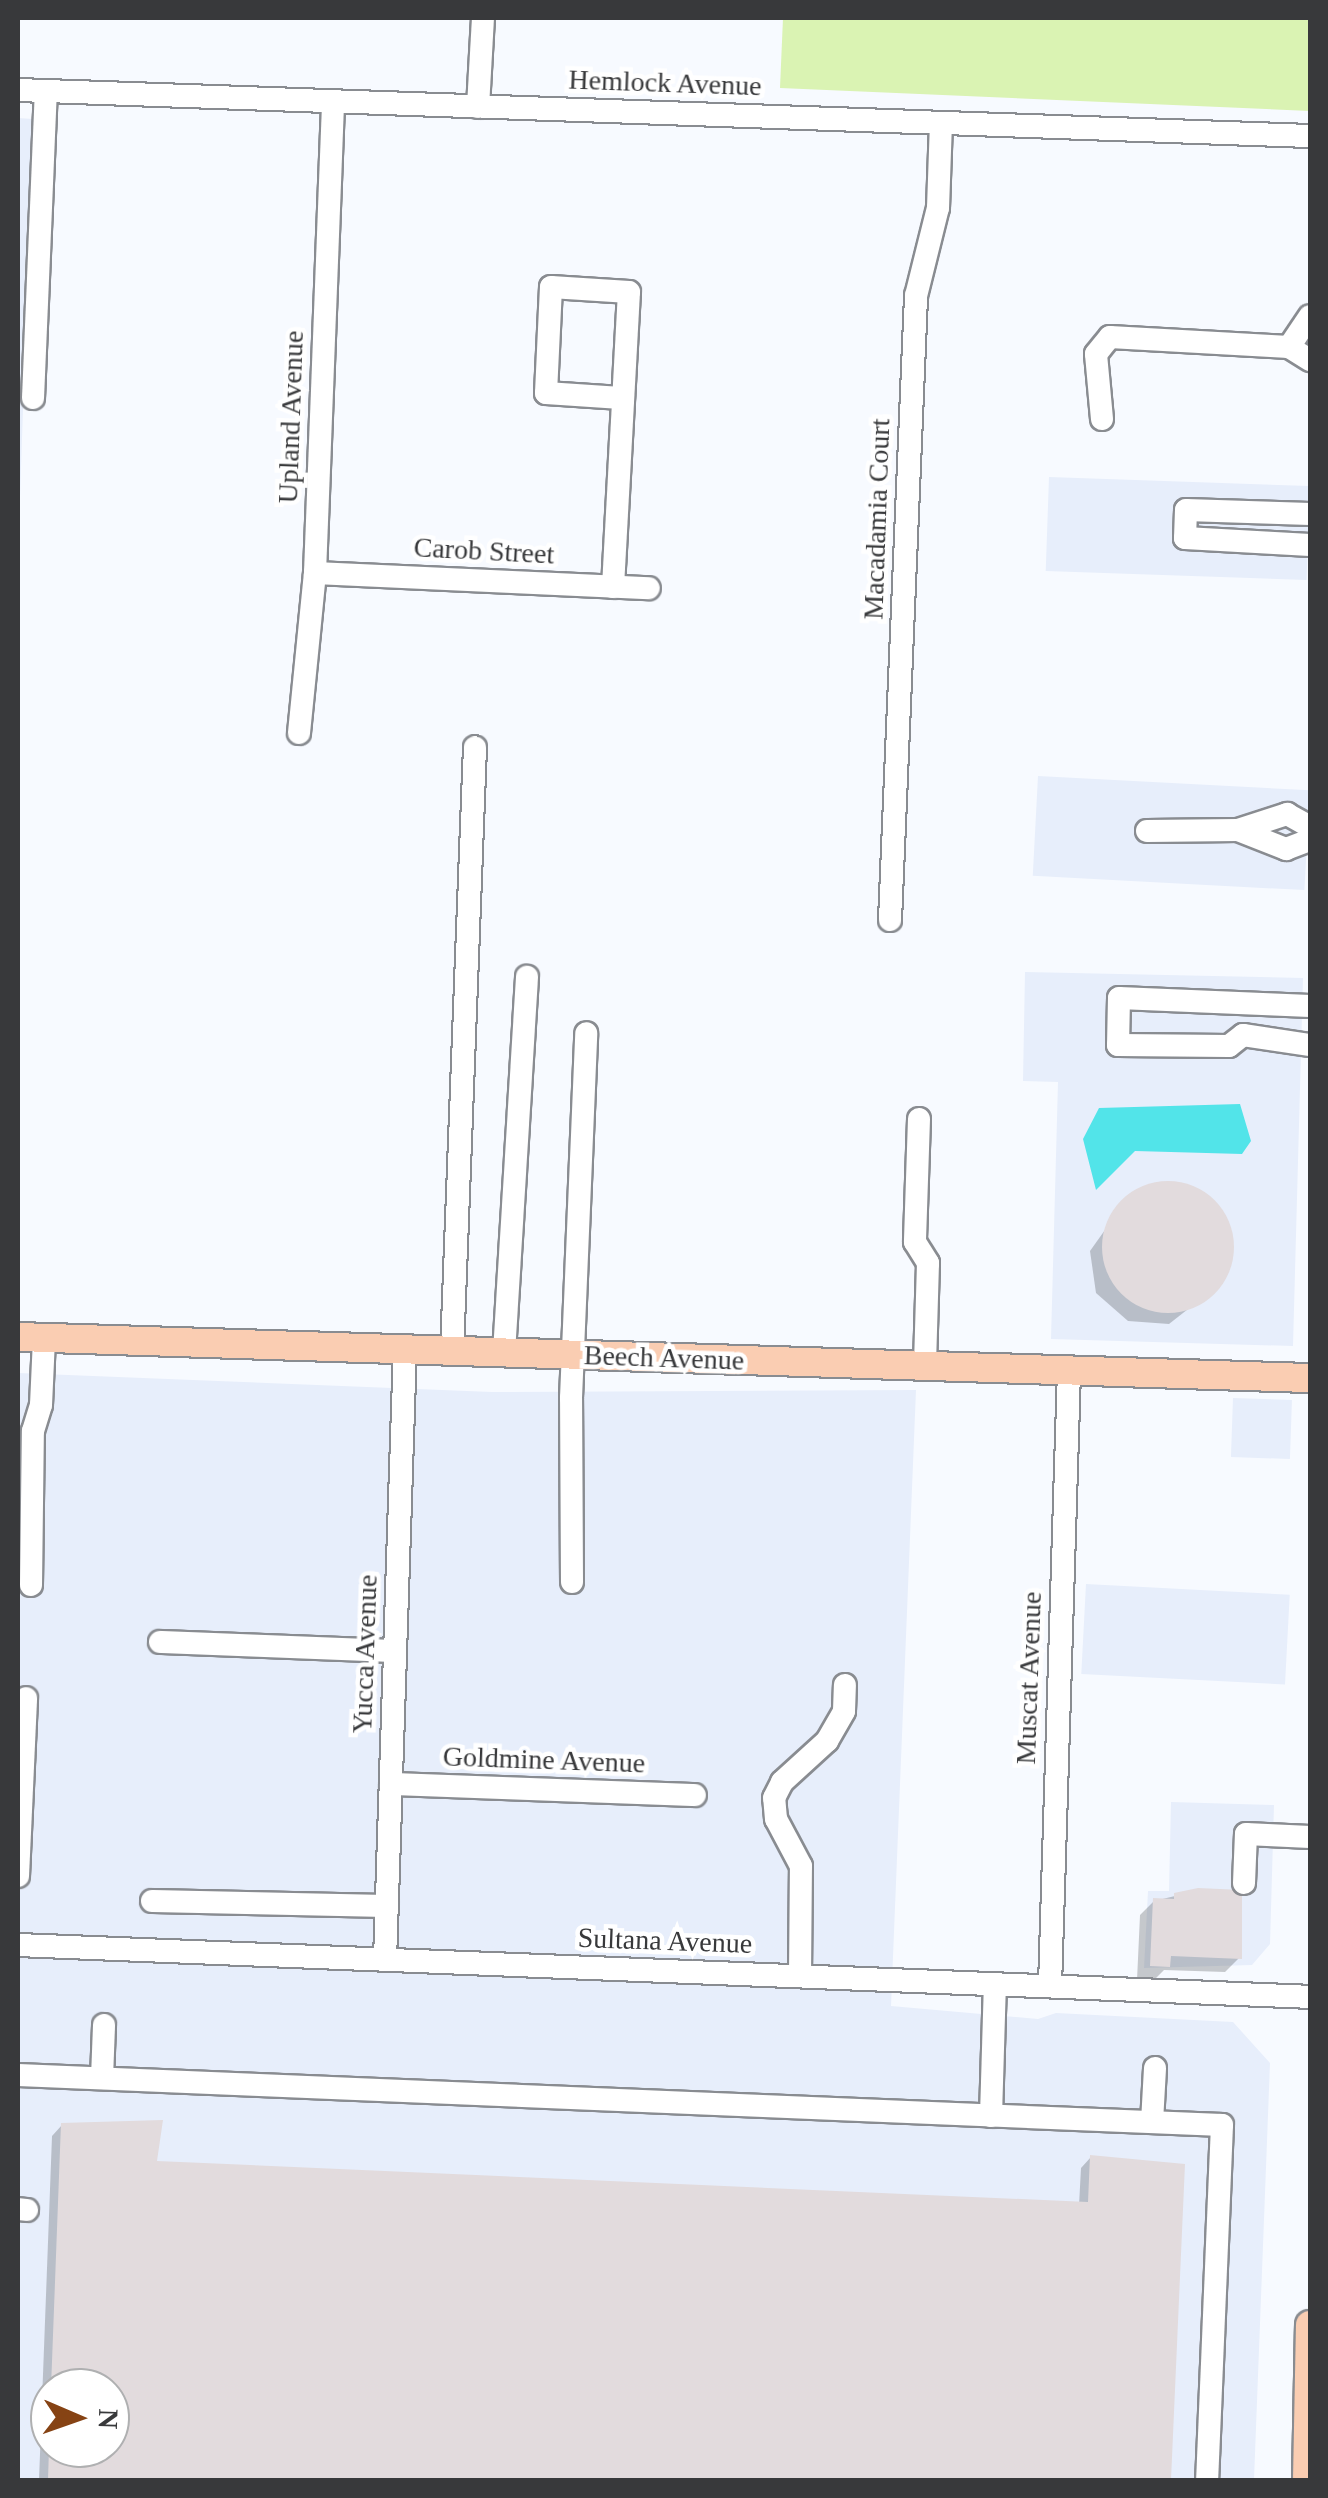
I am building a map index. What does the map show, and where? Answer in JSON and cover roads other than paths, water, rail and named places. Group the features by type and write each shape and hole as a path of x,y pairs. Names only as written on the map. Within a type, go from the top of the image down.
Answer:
{"main road":[{"name":"Beech Avenue","path":"31,1338 1310,1378"},
{"path":"1308,2480 1310,2326"}],"street":[{"path":"478,107 482,18"},
{"name":"Hemlock Avenue","path":"18,90 1310,136"},
{"path":"33,398 46,92"},
{"name":"Upland Avenue","path":"299,733 315,573 333,102"},
{"name":"Macadamia Court","path":"890,920 916,296 938,208 942,123"},
{"path":"613,587 620,398 629,292 551,286 546,393 620,398"},
{"path":"1289,347 1310,316"},
{"path":"1102,419 1096,354 1110,337 1289,347 1310,360"},
{"path":"1310,514 1186,510 1185,538 1310,545"},
{"name":"Carob Street","path":"315,573 650,588"},
{"path":"452,1351 474,748"},
{"path":"1146,831 1238,830 1287,814 1310,827"},
{"path":"1238,830 1286,849 1310,840"},
{"path":"504,1352 527,977"},
{"path":"1310,1006 1119,998 1118,1045 1229,1046 1243,1035 1310,1045"},
{"path":"572,1582 574,1355 586,1034"},
{"path":"919,1119 915,1242 928,1263 925,1366"},
{"path":"31,1338 41,1405 33,1430 31,1584"},
{"name":"Yucca Avenue","path":"385,1960 405,1350"},
{"name":"Muscat Avenue","path":"1050,1986 1069,1371"},
{"path":"160,1642 396,1651"},
{"path":"800,1976 801,1866 776,1819 774,1798 782,1782 828,1741 844,1711 844,1686"},
{"path":"18,1876 26,1698"},
{"name":"Goldmine Avenue","path":"391,1784 695,1795"},
{"path":"1244,1883 1246,1834 1310,1837"},
{"path":"152,1900 387,1906"},
{"name":"Sultana Avenue","path":"18,1945 1310,1997"},
{"path":"991,2116 995,1984"},
{"path":"102,2078 104,2025"},
{"path":"1152,2122 1155,2068"},
{"path":"18,2075 1222,2125 1208,2480"}],"water":[{"path":"1240,1104 1251,1141 1242,1154 1135,1151 1096,1190 1083,1139 1099,1108"}]}
